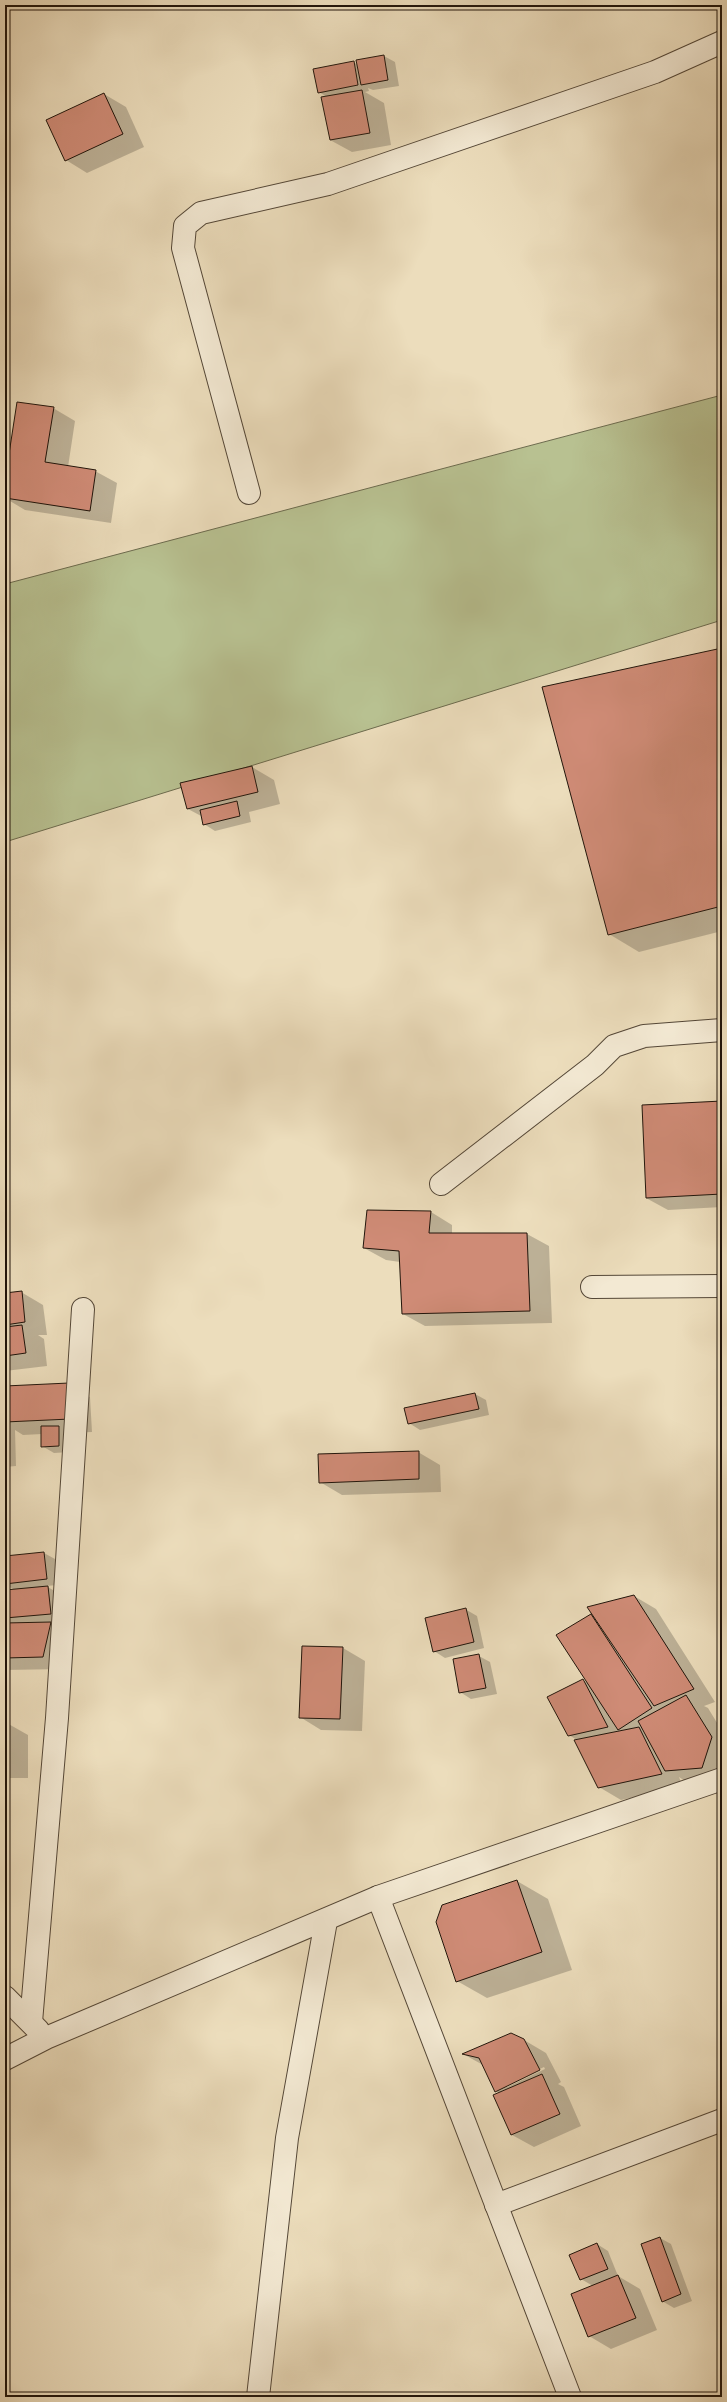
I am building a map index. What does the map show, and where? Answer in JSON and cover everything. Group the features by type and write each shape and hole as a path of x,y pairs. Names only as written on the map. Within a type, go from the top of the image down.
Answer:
{"street":[{"path":"249,493 183,248 185,226 202,213 328,184 655,72 722,42"},
{"path":"441,1184 595,1065 614,1046 644,1036 722,1030"},
{"path":"592,1287 722,1286"},
{"path":"31,2022 57,1718 83,1309"},
{"path":"5,2060 46,2038 326,1921 378,1897 722,1779"},
{"path":"378,1897 570,2397"},
{"path":"258,2397 287,2138 326,1921"},
{"path":"5,1997 46,2038"},
{"path":"496,2205 722,2120"}],"green space":[{"path":"722,395 722,620 5,842 5,584"}],"building":[{"path":"384,55 388,80 361,85 356,60"},
{"path":"354,61 358,85 318,93 313,69"},
{"path":"362,90 370,133 330,140 321,97"},
{"path":"104,93 123,134 65,161 46,120"},
{"path":"17,402 54,407 45,462 96,470 90,511 5,498 5,480"},
{"path":"722,648 722,906 608,935 542,687"},
{"path":"252,766 258,792 187,809 180,783"},
{"path":"237,801 240,816 203,825 200,810"},
{"path":"722,1101 722,1194 646,1198 642,1105"},
{"path":"367,1210 431,1211 429,1233 527,1233 530,1311 402,1314 399,1251 363,1248"},
{"path":"22,1291 25,1322 5,1325 5,1293"},
{"path":"22,1325 26,1353 5,1356 5,1327"},
{"path":"69,1383 70,1419 5,1422 5,1386"},
{"path":"475,1393 479,1409 408,1424 404,1408"},
{"path":"41,1426 59,1426 59,1446 41,1447"},
{"path":"419,1451 419,1479 319,1483 318,1454"},
{"path":"44,1552 47,1579 5,1584 5,1556"},
{"path":"48,1586 51,1614 5,1618 5,1590"},
{"path":"634,1595 694,1689 654,1706 587,1607"},
{"path":"466,1608 474,1642 433,1652 425,1618"},
{"path":"591,1614 652,1708 618,1730 556,1635"},
{"path":"51,1622 43,1657 5,1658 5,1623"},
{"path":"302,1646 343,1647 340,1719 299,1718"},
{"path":"479,1654 486,1688 459,1693 453,1659"},
{"path":"583,1679 608,1727 568,1736 547,1697"},
{"path":"686,1695 712,1737 702,1768 665,1771 638,1721"},
{"path":"6,1721 7,1766 5,1766"},
{"path":"639,1727 662,1774 598,1788 574,1740"},
{"path":"517,1880 542,1952 456,1982 436,1922 442,1905"},
{"path":"511,2033 524,2039 540,2070 495,2092 479,2058 462,2054"},
{"path":"542,2074 560,2114 511,2135 493,2095"},
{"path":"660,2237 681,2294 662,2302 641,2244"},
{"path":"597,2243 608,2269 580,2280 569,2255"},
{"path":"618,2275 636,2318 588,2337 571,2294"}]}
